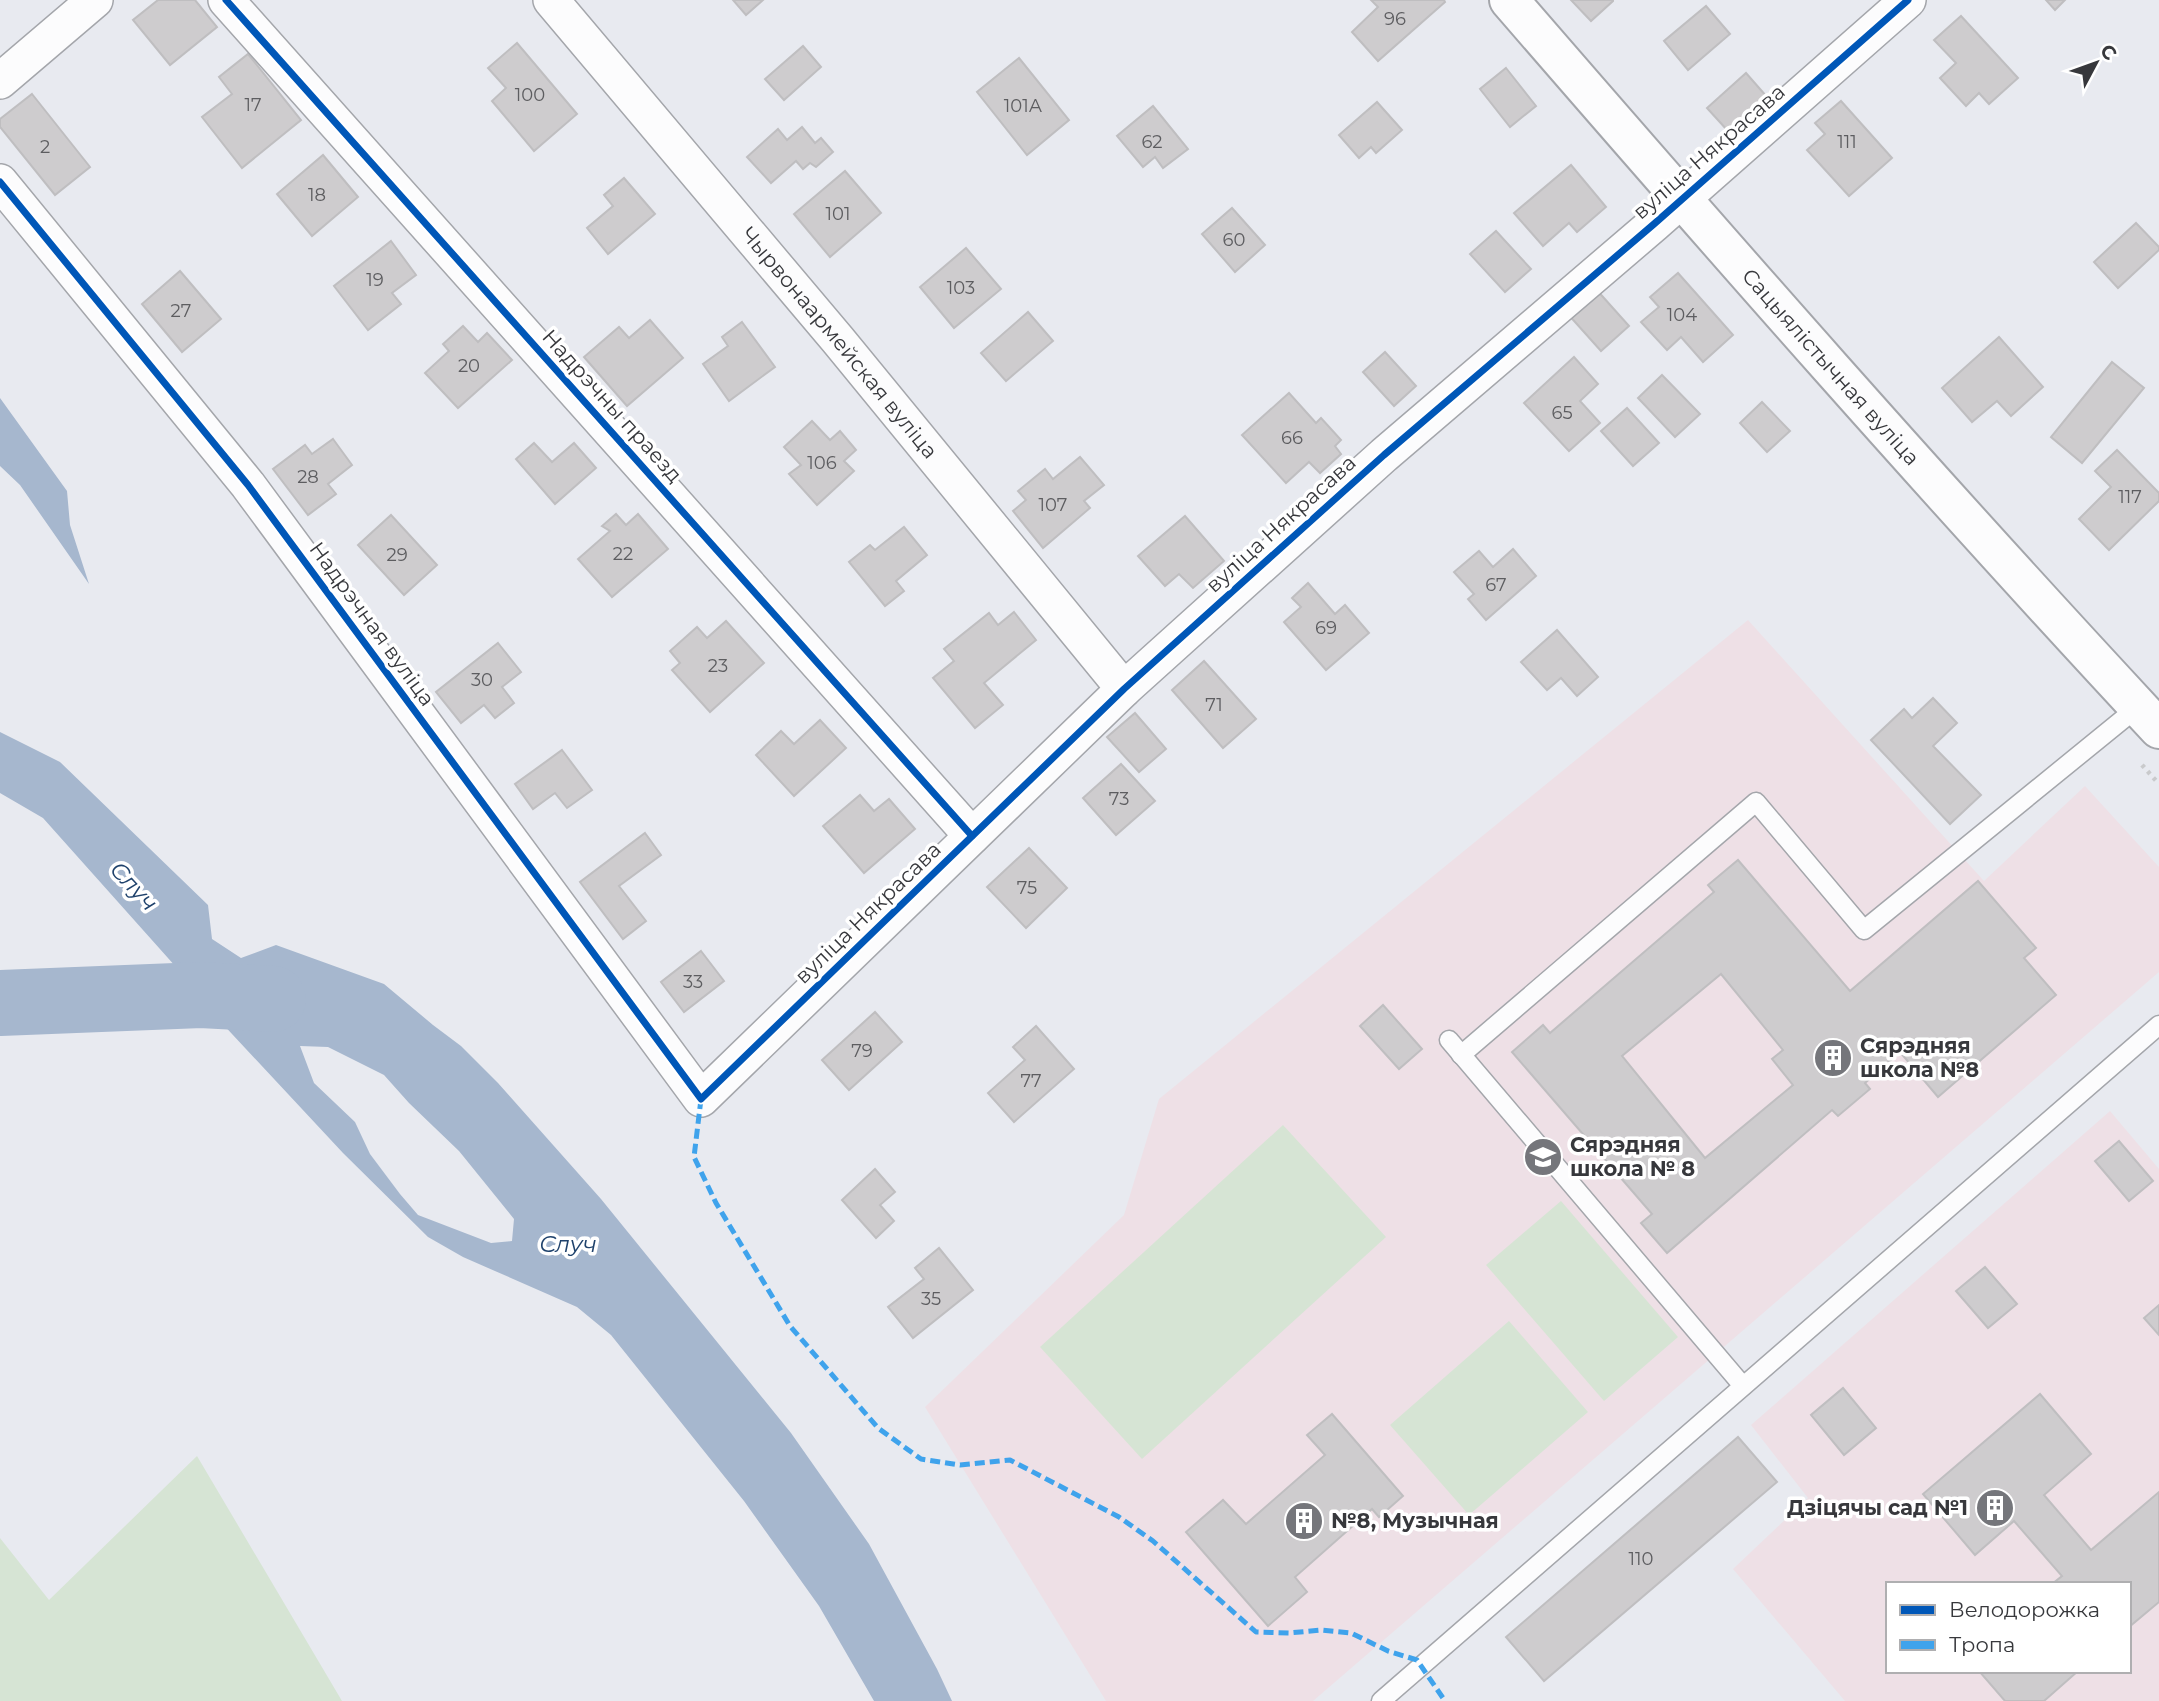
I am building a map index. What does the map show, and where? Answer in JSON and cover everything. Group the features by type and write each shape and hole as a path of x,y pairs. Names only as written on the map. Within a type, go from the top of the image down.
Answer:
{"main road":[{"name":"Сацыялістычная вуліца","path":"1509,0 1971,525 2149,718"}],"street":[{"path":"0,81 95,0"},
{"name":"Надрэчны праезд","path":"226,0 972,836"},
{"name":"Чырвонаармейская вуліца","path":"551,0 838,340 1124,689"},
{"name":"вуліца Някрасава","path":"701,1099 1124,689 1384,455 1908,0"},
{"name":"Надрэчная вуліца","path":"0,182 248,485 701,1099"}],"lane":[{"path":"1461,1055 1756,802 1864,930 2149,718"},
{"path":"1381,1701 2159,1025"},
{"path":"1448,1040 1743,1386"}],"shaded area":[{"name":"Сярэдняя школа № 8","path":"1748,620 1984,881 2085,786 2159,867 2159,972 1313,1701 1106,1701 925,1407 1124,1215 1159,1099"},
{"path":"2110,1111 2159,1169 2159,1701 1845,1701 1733,1569 1808,1498 1751,1425"}],"green space":[{"path":"1283,1125 1386,1237 1142,1459 1040,1347"},
{"path":"1561,1201 1678,1337 1604,1401 1486,1265"},
{"path":"1509,1321 1588,1412 1469,1515 1390,1425"},
{"path":"197,1456 342,1701 0,1701 0,1538 49,1600"}],"water":[{"path":"0,398 67,491 70,525 89,584 20,485 0,466"},
{"name":"Случ","path":"0,732 60,762 208,905 212,939 241,958 276,945 384,984 461,1046 498,1083 601,1199 791,1433 869,1544 952,1701 874,1701 819,1606 744,1501 611,1335 577,1307 463,1257 428,1237 343,1153 205,1005 201,995 43,818 0,793","holes":["300,1046 328,1047 384,1075 459,1151 514,1219 512,1241 491,1243 418,1215 370,1154 355,1122 314,1083"]}],"building":[{"path":"158,0 195,0 217,27 170,65 133,20"},
{"path":"733,0 763,0 746,15"},
{"path":"1371,0 1445,2 1378,61 1352,32 1378,7"},
{"path":"1571,0 1613,0 1613,1 1591,21"},
{"path":"2046,0 2065,0 2055,10"},
{"path":"1706,6 1730,34 1688,70 1664,41"},
{"path":"1961,16 2018,78 1989,104 1979,93 1966,106 1940,78 1956,63 1934,40"},
{"path":"517,43 577,114 534,151 492,101 506,88 488,68"},
{"path":"803,46 821,67 784,100 765,79"},
{"path":"248,54 301,120 242,168 202,117 232,94 219,77"},
{"path":"1019,58 1069,120 1027,155 977,92"},
{"path":"1506,68 1536,106 1510,127 1480,89"},
{"path":"1746,73 1767,97 1728,131 1707,108"},
{"path":"32,94 90,167 55,195 0,127 0,119"},
{"path":"1841,101 1892,158 1849,196 1807,150 1825,134 1815,123"},
{"path":"1377,102 1402,130 1376,153 1371,147 1359,158 1339,135"},
{"path":"1153,106 1188,149 1163,168 1155,157 1143,167 1117,136"},
{"path":"802,127 815,143 821,138 833,152 816,167 810,163 803,169 796,161 771,183 747,157 778,129 787,140"},
{"path":"323,155 358,197 312,236 277,194"},
{"path":"1571,165 1606,207 1577,232 1569,223 1543,246 1514,213"},
{"path":"845,171 881,213 830,257 794,214"},
{"path":"624,178 655,214 608,254 587,228 613,206 604,195"},
{"path":"1232,208 1265,245 1235,272 1202,234"},
{"path":"2136,223 2159,250 2118,288 2094,262"},
{"path":"1496,231 1531,269 1505,292 1470,254"},
{"path":"391,241 416,275 392,293 401,304 368,330 334,286"},
{"path":"966,248 1001,289 954,328 920,287"},
{"path":"180,271 221,319 182,352 142,304"},
{"path":"1678,273 1733,335 1703,362 1681,337 1667,350 1641,322 1659,307 1650,297"},
{"path":"1595,288 1629,326 1601,351 1567,313"},
{"path":"1028,312 1053,341 1006,381 981,353"},
{"path":"650,320 683,358 627,406 584,357 619,327 629,338"},
{"path":"742,322 775,367 729,401 703,364 728,346 722,337"},
{"path":"463,326 478,342 487,333 512,360 458,408 425,373 449,351 443,344"},
{"path":"1999,337 2043,387 2011,416 1997,401 1972,422 1942,388"},
{"path":"1385,352 1416,386 1394,406 1363,372"},
{"path":"1574,357 1598,384 1580,401 1600,423 1569,451 1524,403"},
{"path":"2112,362 2144,388 2082,463 2051,437"},
{"path":"1662,375 1700,414 1675,437 1638,398"},
{"path":"1289,393 1316,423 1321,418 1341,440 1335,446 1341,454 1320,473 1309,462 1286,483 1242,435"},
{"path":"1762,402 1790,431 1767,452 1740,423"},
{"path":"1627,408 1659,443 1633,466 1601,431"},
{"path":"812,421 830,440 840,431 856,450 844,461 854,471 817,505 789,474 801,465 784,447"},
{"path":"333,439 352,465 328,484 336,494 308,515 273,469 305,445 312,454"},
{"path":"534,443 552,462 574,443 596,468 555,504 516,459"},
{"path":"2117,450 2159,493 2159,501 2109,550 2079,519 2111,487 2095,471"},
{"path":"1080,457 1104,485 1084,501 1090,508 1043,548 1013,511 1026,500 1018,491 1045,469 1053,479"},
{"path":"616,514 626,525 638,514 668,549 612,597 578,559 610,531 602,526"},
{"path":"391,515 437,565 404,595 358,545"},
{"path":"1185,516 1224,561 1193,588 1179,574 1165,586 1138,556"},
{"path":"904,527 927,555 896,581 904,591 885,606 849,562 870,545 875,550"},
{"path":"1513,549 1536,576 1486,620 1468,599 1474,594 1454,572 1479,551 1493,567"},
{"path":"1308,583 1335,614 1345,605 1369,633 1326,670 1284,622 1301,607 1292,598"},
{"path":"1014,612 1036,640 984,683 1003,705 975,728 933,678 954,661 944,649 989,613 998,625"},
{"path":"726,621 764,663 710,712 672,670 680,663 670,651 697,627 707,638"},
{"path":"1557,630 1598,677 1577,696 1561,678 1547,690 1521,662"},
{"path":"498,643 521,672 502,687 514,703 495,718 484,705 461,723 436,692"},
{"path":"1204,661 1256,719 1223,748 1172,690"},
{"path":"1933,698 1957,723 1933,746 1981,795 1950,824 1871,740 1904,709 1912,718"},
{"path":"1135,713 1166,749 1139,772 1107,737"},
{"path":"820,720 846,748 794,796 756,755 781,731 794,744"},
{"path":"562,750 592,790 567,808 555,793 533,809 515,784"},
{"path":"1121,764 1155,801 1116,835 1083,798"},
{"path":"860,795 874,811 889,799 915,829 864,873 823,826"},
{"path":"645,833 661,855 619,886 646,921 623,939 580,882"},
{"path":"1029,848 1067,888 1026,928 987,887"},
{"name":"Сярэдняя школа №8","path":"1738,860 1850,991 1978,881 2036,948 2024,958 2056,995 1938,1097 1900,1052 1865,1083 1870,1089 1838,1116 1832,1110 1667,1253 1641,1223 1652,1214 1512,1052 1543,1025 1550,1033 1714,892 1708,885","holes":["1721,974 1783,1050 1772,1059 1793,1085 1705,1158 1622,1056"]},
{"path":"701,951 724,981 684,1012 661,982"},
{"path":"1383,1005 1422,1049 1399,1069 1360,1026"},
{"path":"875,1012 902,1042 849,1090 822,1060"},
{"path":"1036,1026 1074,1069 1014,1122 988,1093 1025,1060 1013,1047"},
{"path":"2119,1141 2153,1181 2129,1201 2095,1161"},
{"path":"875,1169 895,1192 880,1205 894,1221 876,1238 842,1200"},
{"path":"939,1248 973,1290 913,1338 888,1307 924,1279 915,1268"},
{"path":"1985,1267 2017,1304 1988,1328 1956,1291"},
{"path":"2159,1305 2159,1335 2144,1318"},
{"path":"1843,1388 1876,1428 1844,1455 1811,1415"},
{"name":"Дзіцячы сад №1","path":"2040,1394 2091,1454 2044,1495 2091,1550 2159,1492 2159,1602 2131,1625 2131,1582 2054,1582 2062,1576 2014,1521 1975,1555 1923,1494"},
{"name":"№8, Музычная","path":"1332,1414 1403,1496 1379,1517 1372,1509 1295,1577 1307,1592 1268,1626 1186,1532 1223,1500 1246,1524 1325,1455 1307,1435"},
{"path":"1738,1437 1777,1482 1544,1681 1506,1637"},
{"path":"1981,1673 2076,1673 2044,1701 2005,1701"}],"waterway":[{"path":"0,1003 201,995 273,999"}],"marked path":[{"path":"701,1099 694,1157 716,1203 790,1326 878,1428 921,1459 960,1465 1010,1460 1119,1517 1153,1541 1256,1632 1322,1630 1351,1633 1388,1651 1417,1660 1445,1701"}],"cycle path":[{"path":"226,0 972,836"},
{"path":"0,182 248,485 701,1099 1124,689 1384,455 1654,224 1908,0"}],"place":[{"name":"Сярэдняя школа №8","path":"1833,1058"},
{"name":"Сярэдняя школа № 8","path":"1543,1157"},
{"name":"Дзіцячы сад №1","path":"1995,1508"},
{"name":"№8, Музычная","path":"1304,1521"}]}
